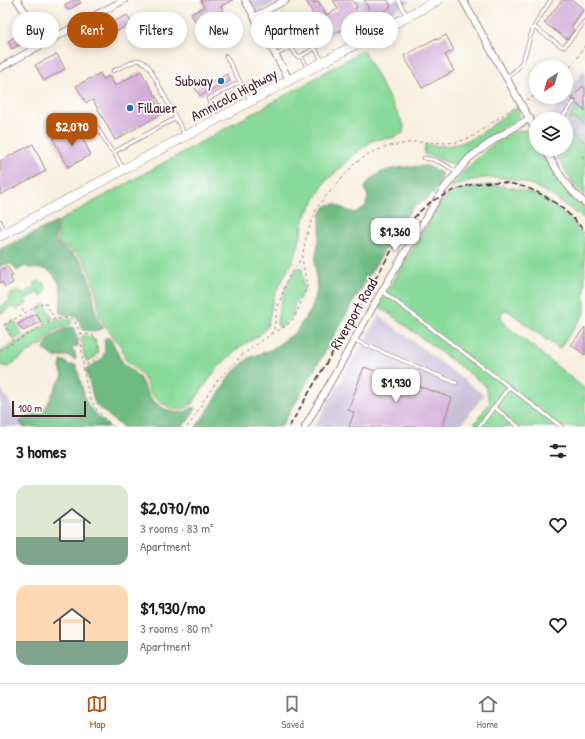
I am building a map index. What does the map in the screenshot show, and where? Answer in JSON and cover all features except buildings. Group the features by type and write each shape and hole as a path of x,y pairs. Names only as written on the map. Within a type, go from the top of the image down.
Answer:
{"main road":[{"name":"Amnicola Highway","path":"3,235 438,0"}],"street":[{"path":"17,0 25,12"},
{"path":"59,34 124,0"},
{"path":"245,0 251,12"},
{"path":"263,12 286,0"},
{"path":"463,0 529,116"},
{"path":"0,68 37,48"},
{"path":"272,48 290,81"},
{"name":"Riverport Road","path":"305,427 382,291 436,200 456,172 469,158 482,148 529,119"},
{"path":"549,156 568,187 585,203"}],"lane":[{"path":"398,0 408,17"},
{"path":"506,77 515,72 522,64 538,18 551,0"},
{"path":"534,27 564,47 585,21"},
{"path":"276,55 289,48 295,56 302,56 315,48 323,63"},
{"path":"301,50 302,56 309,71"},
{"path":"226,56 251,102"},
{"path":"113,71 137,60 143,62 149,67 186,137"},
{"path":"218,120 208,99 240,82"},
{"path":"212,108 244,89"},
{"path":"235,95 242,106"},
{"path":"566,112 574,102"},
{"path":"114,152 176,118"},
{"path":"98,127 124,170"},
{"path":"424,158 433,159 440,162 456,172"},
{"path":"0,221 3,235"},
{"path":"382,291 562,427"},
{"path":"354,340 456,383"},
{"path":"479,427 509,387"},
{"path":"494,407 519,427"}],"path":[{"path":"573,64 585,45"},
{"path":"270,335 274,329 276,310 286,282 302,257 307,234 317,207 354,164 370,153 389,146 415,142 458,142 472,137 486,129 496,119 529,99"},
{"path":"582,158 585,154"},
{"path":"187,427 192,422 204,400 217,381 242,355 270,335 286,326 294,318 301,304 307,286 302,257"},
{"path":"13,342 4,325 45,302 55,320"},
{"path":"22,309 24,313"},
{"path":"0,350 55,320 66,318 73,319 80,333 87,386 95,410 107,422 115,427"},
{"path":"80,333 94,336 99,343 100,352 97,359 84,366"}],"shaded area":[{"path":"249,0 280,0 258,12 255,12"},
{"path":"355,0 408,0 409,2 391,12 362,12"},
{"path":"585,69 585,196 574,185 557,156 573,156 573,112 553,112 559,104 573,104 573,85"},
{"path":"379,315 484,395 459,427 314,427"},
{"path":"0,386 20,421 23,427 0,427"}],"green space":[{"path":"363,50 404,126 403,133 392,138 373,140 355,154 325,182 305,217 295,256 274,296 267,327 260,335 238,348 215,371 192,404 181,410 173,409 160,402 151,394 140,373 125,359 122,348 99,317 98,302 93,281 83,258 57,242 59,221 293,91"},
{"path":"578,105 585,111 585,127 573,118 573,112"},
{"path":"518,107 519,114 515,120 483,141 459,163 452,164 424,154 425,145 446,146 471,139"},
{"path":"525,130 529,133 529,156 545,156 565,188 585,209 585,219 552,196 520,181 485,178 472,180 448,189 483,153 494,144 515,132"},
{"path":"573,137 585,146 585,196 574,185 557,156 573,156"},
{"path":"427,166 441,173 440,181 436,190 429,197 414,207 405,218 388,244 281,427 196,427 231,374 249,358 272,349 295,333 311,310 317,291 315,262 320,230 320,216 323,209 328,205 335,204 355,213 366,206 368,197 365,188 376,175 392,169"},
{"path":"488,185 518,189 548,201 573,222 585,238 585,313 559,349 507,310 502,311 501,317 503,323 585,389 585,427 472,427 490,402 485,385 379,306 441,201 457,191"},
{"path":"57,222 55,242 81,260 91,283 97,319 104,328 95,331 83,330 76,317 60,313 60,286 54,275 48,270 25,266 17,271 12,264 5,264 0,267 0,249"},
{"path":"300,267 302,269 304,291 294,304 293,316 284,325 279,327 277,325 277,319 287,284"},
{"path":"36,281 44,284 46,287 44,294 41,296 39,293 25,299 27,304 16,310 13,306 0,314 0,306 10,301 8,296 19,290 22,294 35,287 34,283"},
{"path":"45,304 53,318 45,323 37,309"},
{"path":"57,319 71,319 72,323 54,331 46,342 36,347 8,367 0,365 0,352"},
{"path":"15,321 22,335 14,340 6,326"},
{"path":"71,327 74,329 78,340 78,346 71,348 75,353 76,359 65,356 57,358 44,350 48,341 54,334"},
{"path":"84,335 93,338 97,346 96,355 87,362 83,346 82,336"},
{"path":"108,337 113,342 122,361 138,376 155,402 165,409 176,413 181,413 191,408 196,408 188,421 182,427 122,427 95,404 86,369 102,359 105,351 104,339"},
{"path":"61,361 65,361 68,365 76,365 86,402 109,427 23,427 20,421 45,409 63,376 60,368"}],"railway":[{"path":"289,427 403,231 424,207 430,203 444,195 464,187 483,183 503,183 521,186 539,193 556,203 571,216 585,232"}],"place":[{"name":"Subway","path":"221,81"},
{"name":"Fillauer","path":"130,108"}]}
